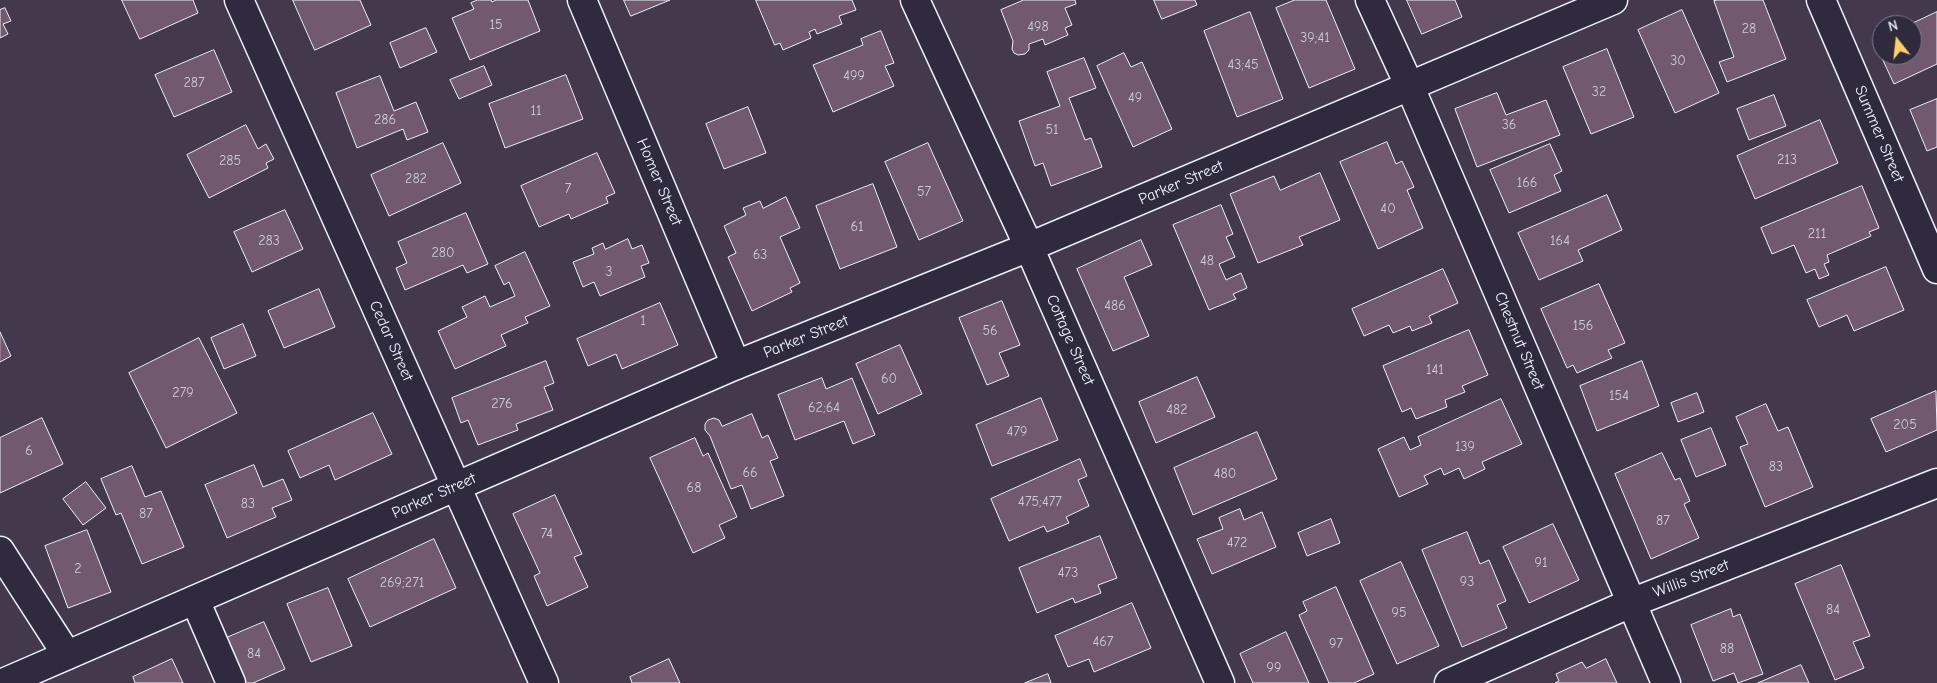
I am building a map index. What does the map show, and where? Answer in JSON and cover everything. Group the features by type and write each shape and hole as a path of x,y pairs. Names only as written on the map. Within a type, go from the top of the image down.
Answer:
{"main road":[{"name":"Cedar Street","path":"239,0 544,683"},
{"name":"Homer Street","path":"582,0 736,365"},
{"name":"Cottage Street","path":"915,0 1029,247 1220,683"},
{"name":"Chestnut Street","path":"1370,0 1410,86 1666,683"},
{"name":"Parker Street","path":"4,683 736,365 1029,247 1613,0"},
{"name":"Summer Street","path":"1821,0 1937,269"},
{"name":"Willis Street","path":"1448,683 1631,603 1937,483"},
{"path":"0,551 67,656"},
{"path":"195,600 231,683"}],"building":[{"path":"122,0 193,0 198,13 140,39"},
{"path":"293,0 360,0 371,25 315,50"},
{"path":"478,0 491,0 492,2 496,0 528,0 540,31 470,60 452,18 474,9 471,3"},
{"path":"624,0 670,0 631,16"},
{"path":"756,0 852,0 856,10 839,16 842,24 817,34 815,29 809,32 811,38 783,50 780,43 775,45"},
{"path":"1024,0 1075,0 1076,4 1065,8 1072,25 1065,28 1068,35 1045,45 1043,39 1029,44 1029,50 1025,54 1018,55 1014,53 1012,49 1013,41 1001,10"},
{"path":"1154,0 1195,0 1197,5 1162,19"},
{"path":"1295,0 1326,0 1355,69 1309,88 1276,8"},
{"path":"1407,0 1455,0 1462,17 1422,34"},
{"path":"1763,0 1786,59 1727,82 1719,62 1734,57 1714,1"},
{"path":"5,8 11,21 3,24 8,34 0,38 0,10"},
{"path":"1682,10 1719,93 1675,113 1638,30"},
{"path":"1250,12 1283,99 1237,117 1204,31"},
{"path":"1937,12 1937,64 1894,84 1885,65 1922,65 1922,19"},
{"path":"426,28 437,52 400,68 390,43"},
{"path":"881,31 894,63 885,66 894,86 833,112 813,65 863,45 861,39"},
{"path":"1607,49 1634,117 1591,134 1563,67"},
{"path":"214,50 232,92 174,117 155,75"},
{"path":"1124,53 1131,67 1142,62 1172,129 1133,147 1097,66"},
{"path":"1084,58 1096,88 1069,98 1085,140 1091,138 1102,167 1051,186 1043,163 1035,166 1019,121 1060,106 1047,72"},
{"path":"484,66 492,85 459,99 450,80"},
{"path":"566,75 583,119 505,148 489,104"},
{"path":"380,76 394,111 416,102 428,132 407,140 403,129 357,148 336,93"},
{"path":"1497,93 1506,115 1546,100 1560,135 1477,167 1455,109"},
{"path":"1774,95 1786,126 1749,140 1737,109"},
{"path":"1937,99 1937,147 1927,151 1910,110"},
{"path":"748,107 766,153 724,169 706,124"},
{"path":"1820,120 1838,163 1755,199 1737,156"},
{"path":"246,125 258,149 266,144 274,159 266,163 268,168 209,198 187,155"},
{"path":"1387,142 1396,164 1402,161 1414,187 1407,190 1423,228 1378,249 1340,162"},
{"path":"443,143 461,183 389,216 371,175"},
{"path":"928,143 963,221 919,240 885,162"},
{"path":"1550,144 1562,171 1554,175 1561,191 1509,213 1490,170"},
{"path":"597,153 615,193 606,197 608,203 571,219 569,214 539,227 521,186"},
{"path":"1320,173 1340,220 1299,237 1303,245 1258,263 1230,194 1274,176 1280,190"},
{"path":"873,184 897,247 840,269 816,206"},
{"path":"1862,186 1879,228 1869,232 1871,236 1827,255 1829,262 1824,264 1829,275 1819,279 1815,269 1806,273 1794,245 1772,254 1761,228"},
{"path":"1607,195 1622,230 1578,250 1583,261 1539,280 1518,233"},
{"path":"786,197 800,228 780,237 800,283 790,288 792,292 752,311 728,257 736,253 724,226 746,215 743,208 760,201 763,208"},
{"path":"1221,205 1233,234 1226,237 1235,257 1219,264 1226,280 1241,273 1247,288 1233,294 1236,299 1209,310 1173,225"},
{"path":"285,210 303,249 252,272 234,232"},
{"path":"466,213 488,264 467,273 463,265 405,290 396,268 407,263 398,242"},
{"path":"628,239 632,249 642,245 649,263 641,266 645,277 600,296 594,282 583,287 573,262 594,254 592,248 603,243 605,249"},
{"path":"1141,240 1152,265 1124,277 1149,336 1113,351 1077,269"},
{"path":"525,252 550,306 525,317 528,323 501,335 506,346 455,369 438,331 467,317 462,307 485,296 490,307 515,296 509,282 504,285 495,266"},
{"path":"1886,267 1904,310 1854,331 1847,315 1819,327 1807,300"},
{"path":"1443,269 1458,303 1429,316 1432,323 1412,331 1410,326 1393,333 1389,325 1364,336 1352,309"},
{"path":"1599,284 1625,343 1608,350 1612,358 1577,373 1573,365 1567,368 1541,309"},
{"path":"319,289 335,327 284,348 268,311"},
{"path":"1002,301 1020,345 999,353 1009,376 987,385 959,318"},
{"path":"660,303 678,345 622,369 616,354 588,366 577,339"},
{"path":"243,324 256,356 224,369 211,338"},
{"path":"1469,330 1488,375 1462,386 1465,392 1445,400 1447,407 1416,419 1411,408 1402,412 1383,366"},
{"path":"0,332 11,356 0,362"},
{"path":"199,338 237,413 166,448 129,373"},
{"path":"900,345 922,394 878,414 856,364"},
{"path":"546,361 554,383 544,387 553,410 516,424 518,430 478,445 468,420 461,423 452,398"},
{"path":"1642,361 1659,406 1597,431 1580,386"},
{"path":"1197,377 1215,417 1156,443 1139,402"},
{"path":"822,378 826,389 852,378 875,435 853,444 844,421 795,440 778,395"},
{"path":"1936,391 1937,430 1886,452 1871,419"},
{"path":"1697,393 1704,412 1678,422 1671,403"},
{"path":"1041,398 1058,440 992,466 976,425"},
{"path":"1501,399 1522,444 1482,462 1485,469 1464,479 1459,468 1444,475 1441,468 1424,476 1428,484 1399,497 1378,449 1404,437 1410,450 1421,445 1418,437"},
{"path":"1766,404 1778,431 1788,427 1813,487 1765,507 1740,447 1748,444 1736,417"},
{"path":"373,413 392,454 335,480 329,465 300,478 288,451"},
{"path":"752,414 762,438 768,435 778,458 770,461 784,496 751,509 742,485 731,489 710,436 705,430 705,424 708,420 714,418 719,420 722,426"},
{"path":"42,418 63,464 0,493 0,438"},
{"path":"1711,428 1726,465 1696,477 1681,440"},
{"path":"1257,432 1277,479 1193,515 1174,468"},
{"path":"695,438 703,456 708,453 737,517 719,525 725,538 693,553 650,458"},
{"path":"1662,453 1675,480 1680,478 1690,501 1684,504 1699,538 1651,559 1615,474"},
{"path":"1080,459 1087,476 1078,480 1089,506 1066,517 1069,523 1047,532 1044,526 1009,541 991,499"},
{"path":"254,465 263,487 283,479 292,500 272,508 276,517 227,538 205,485"},
{"path":"132,466 145,497 161,491 184,547 142,564 121,513 116,515 101,479"},
{"path":"86,482 106,508 83,525 63,499"},
{"path":"555,495 582,554 574,557 588,587 547,606 534,576 540,573 513,514"},
{"path":"1240,509 1244,520 1262,512 1276,547 1212,574 1197,539 1223,529 1219,518"},
{"path":"1331,519 1340,543 1307,556 1298,533"},
{"path":"1553,524 1579,580 1529,603 1503,547"},
{"path":"87,530 111,592 68,608 45,546"},
{"path":"1467,532 1480,564 1489,560 1506,601 1497,605 1507,628 1462,647 1422,550"},
{"path":"1100,536 1117,578 1098,585 1101,593 1075,603 1073,598 1037,613 1019,568"},
{"path":"434,539 456,588 370,627 348,579"},
{"path":"1401,562 1439,646 1397,664 1360,581"},
{"path":"1841,565 1870,636 1853,642 1864,668 1835,680 1795,584"},
{"path":"1336,587 1374,674 1354,683 1329,683 1299,615 1307,611 1303,602"},
{"path":"328,588 352,646 311,662 287,604"},
{"path":"1132,603 1151,648 1094,672 1089,659 1068,667 1055,636"},
{"path":"1731,609 1733,617 1740,614 1763,674 1738,683 1734,673 1713,681 1691,625"},
{"path":"264,622 285,669 253,683 243,683 224,639"},
{"path":"1286,632 1309,683 1253,683 1240,654"},
{"path":"172,659 183,683 135,683 133,677"},
{"path":"669,659 680,683 632,683 630,677"},
{"path":"1606,659 1617,683 1555,683 1559,681 1556,674 1582,662 1586,668"},
{"path":"1801,665 1809,683 1758,683"},
{"path":"1048,674 1051,683 1025,683"}]}
